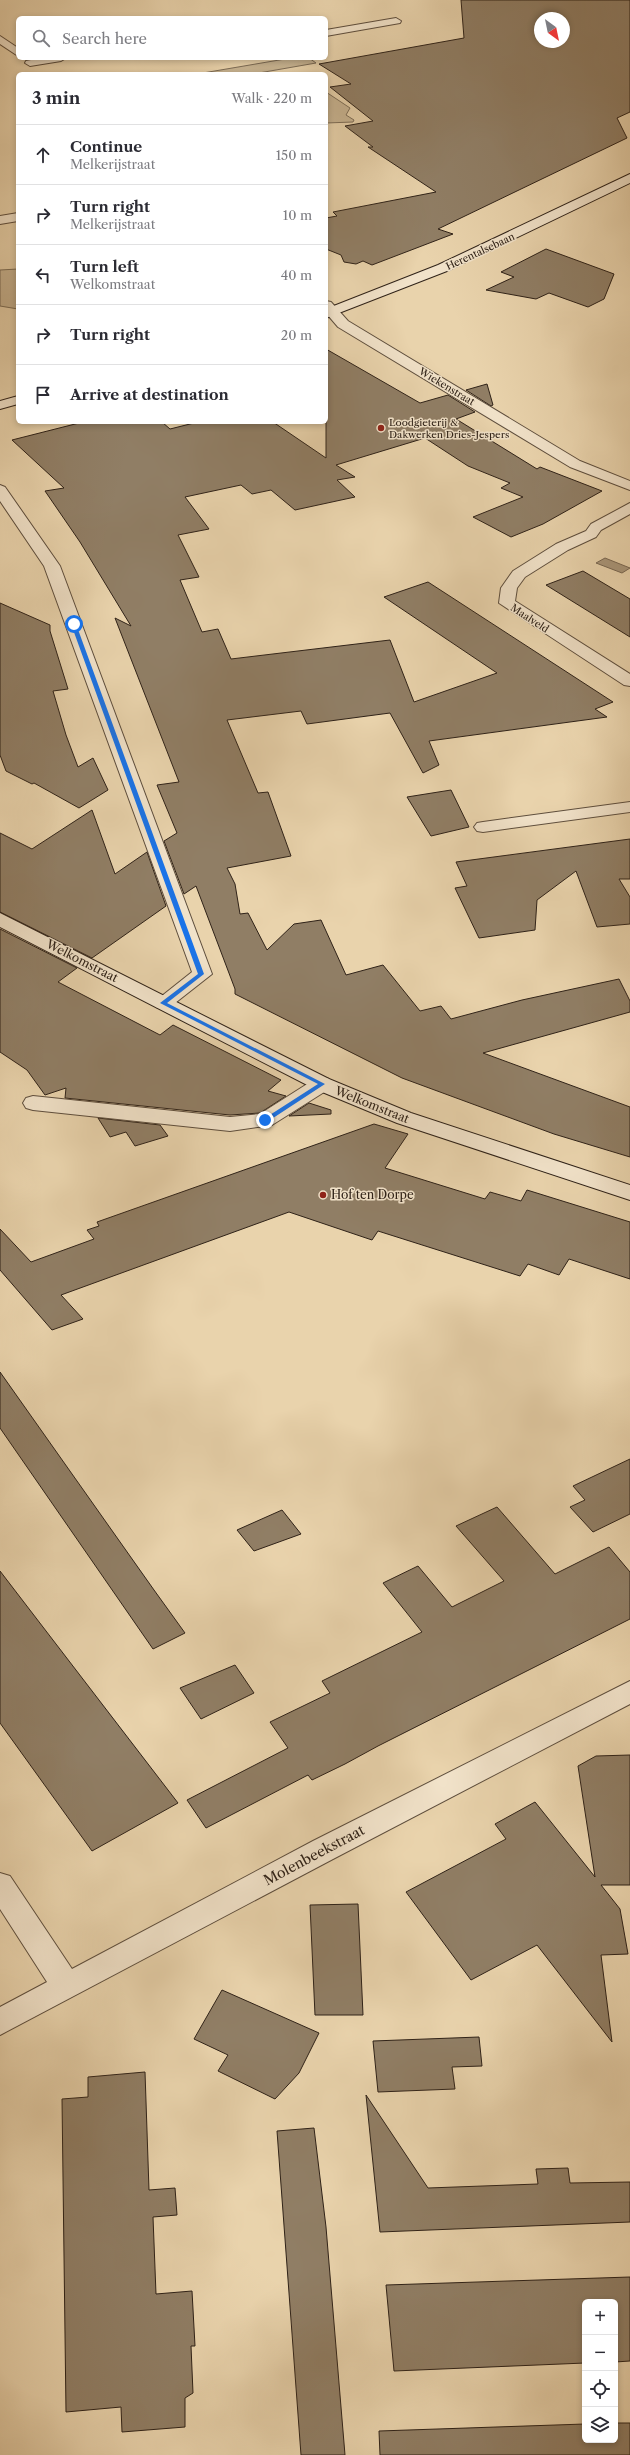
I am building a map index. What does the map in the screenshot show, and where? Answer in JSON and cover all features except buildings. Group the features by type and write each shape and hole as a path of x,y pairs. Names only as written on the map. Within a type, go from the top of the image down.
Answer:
{"street":[{"path":"328,33 396,21"},
{"path":"0,39 16,51"},
{"path":"27,61 38,60"},
{"path":"27,61 41,72"},
{"name":"Herentalsebaan","path":"328,310 395,289 472,256 630,178"},
{"path":"0,220 16,216"},
{"name":"Wiekenstraat","path":"328,310 343,324 575,464 630,486"},
{"path":"0,405 16,401"},
{"path":"0,490 52,566 202,974 163,1003"},
{"name":"Maalveld","path":"630,508 596,527 591,534 562,547 519,574 509,588 507,603 630,681"},
{"path":"483,827 630,807"},
{"name":"Welkomstraat","path":"0,919 322,1084 404,1118 630,1193"},
{"path":"33,1103 230,1124 265,1120 322,1084"},
{"name":"Molenbeekstraat","path":"0,2022 323,1850 630,1692"},
{"path":"0,1885 67,1987"}],"shaded area":[{"path":"279,60 312,60 316,63 264,72 209,72"},
{"path":"328,93 350,108 346,115 354,120 353,122 328,123"},
{"path":"16,269 16,309 0,306 0,270"},
{"path":"605,558 630,568 622,573 596,563"}],"place":[{"name":"Loodgieterij & Dakwerken Dries-Jespers","path":"381,428"},
{"name":"Hof ten Dorpe","path":"323,1195"}],"route":[{"path":"74,624 173,899 202,974 163,1003 322,1084 265,1120"}]}
